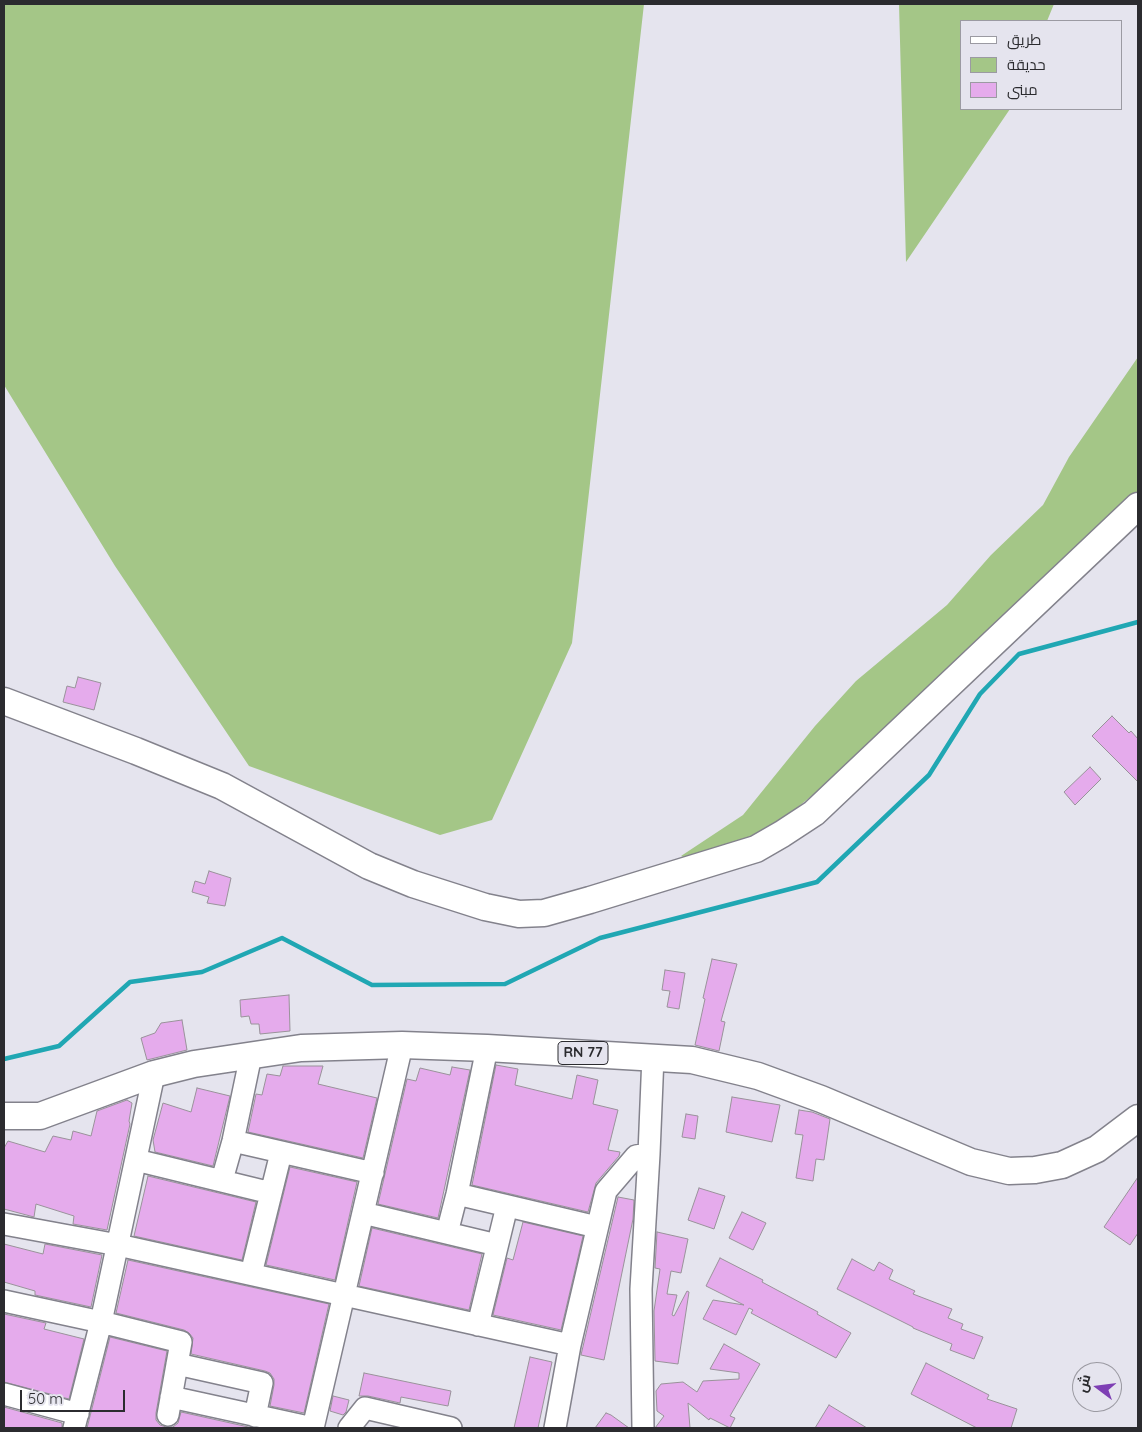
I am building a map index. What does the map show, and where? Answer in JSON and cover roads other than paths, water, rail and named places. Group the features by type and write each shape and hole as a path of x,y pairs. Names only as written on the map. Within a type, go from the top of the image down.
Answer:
{"main road":[{"path":"4,701 222,786 369,866 413,884 485,907 519,914 544,913 756,848 814,813 1138,506"},
{"name":"RN 77","path":"4,1116 40,1116 154,1074 194,1064 301,1048 402,1045 653,1056 692,1060 758,1076 821,1098 971,1162 1009,1171 1035,1170 1062,1165 1097,1149 1138,1118"}],"street":[{"path":"4,1301 181,1342 170,1406 254,1416 313,1428 402,1045"},
{"path":"447,1233 488,1048"},
{"path":"222,1180 233,1141 251,1055"},
{"path":"643,1428 641,1289 650,1154 653,1056"},
{"path":"4,1394 76,1421 101,1322 154,1074"},
{"path":"233,1141 373,1173"},
{"path":"251,1274 281,1153"},
{"path":"555,1428 570,1345 606,1192 636,1156 650,1154"},
{"path":"136,1160 271,1193"},
{"path":"457,1194 597,1228"},
{"path":"478,1325 507,1206"},
{"path":"363,1213 497,1245"},
{"path":"4,1224 118,1245 570,1345"},
{"path":"177,1364 262,1383 254,1416"},
{"path":"349,1428 365,1408 450,1428"}],"waterway":[{"path":"4,1059 59,1046 130,982 202,972 282,938 372,985 505,984 600,938 817,882 929,775 980,694 1019,654 1138,622"}]}
